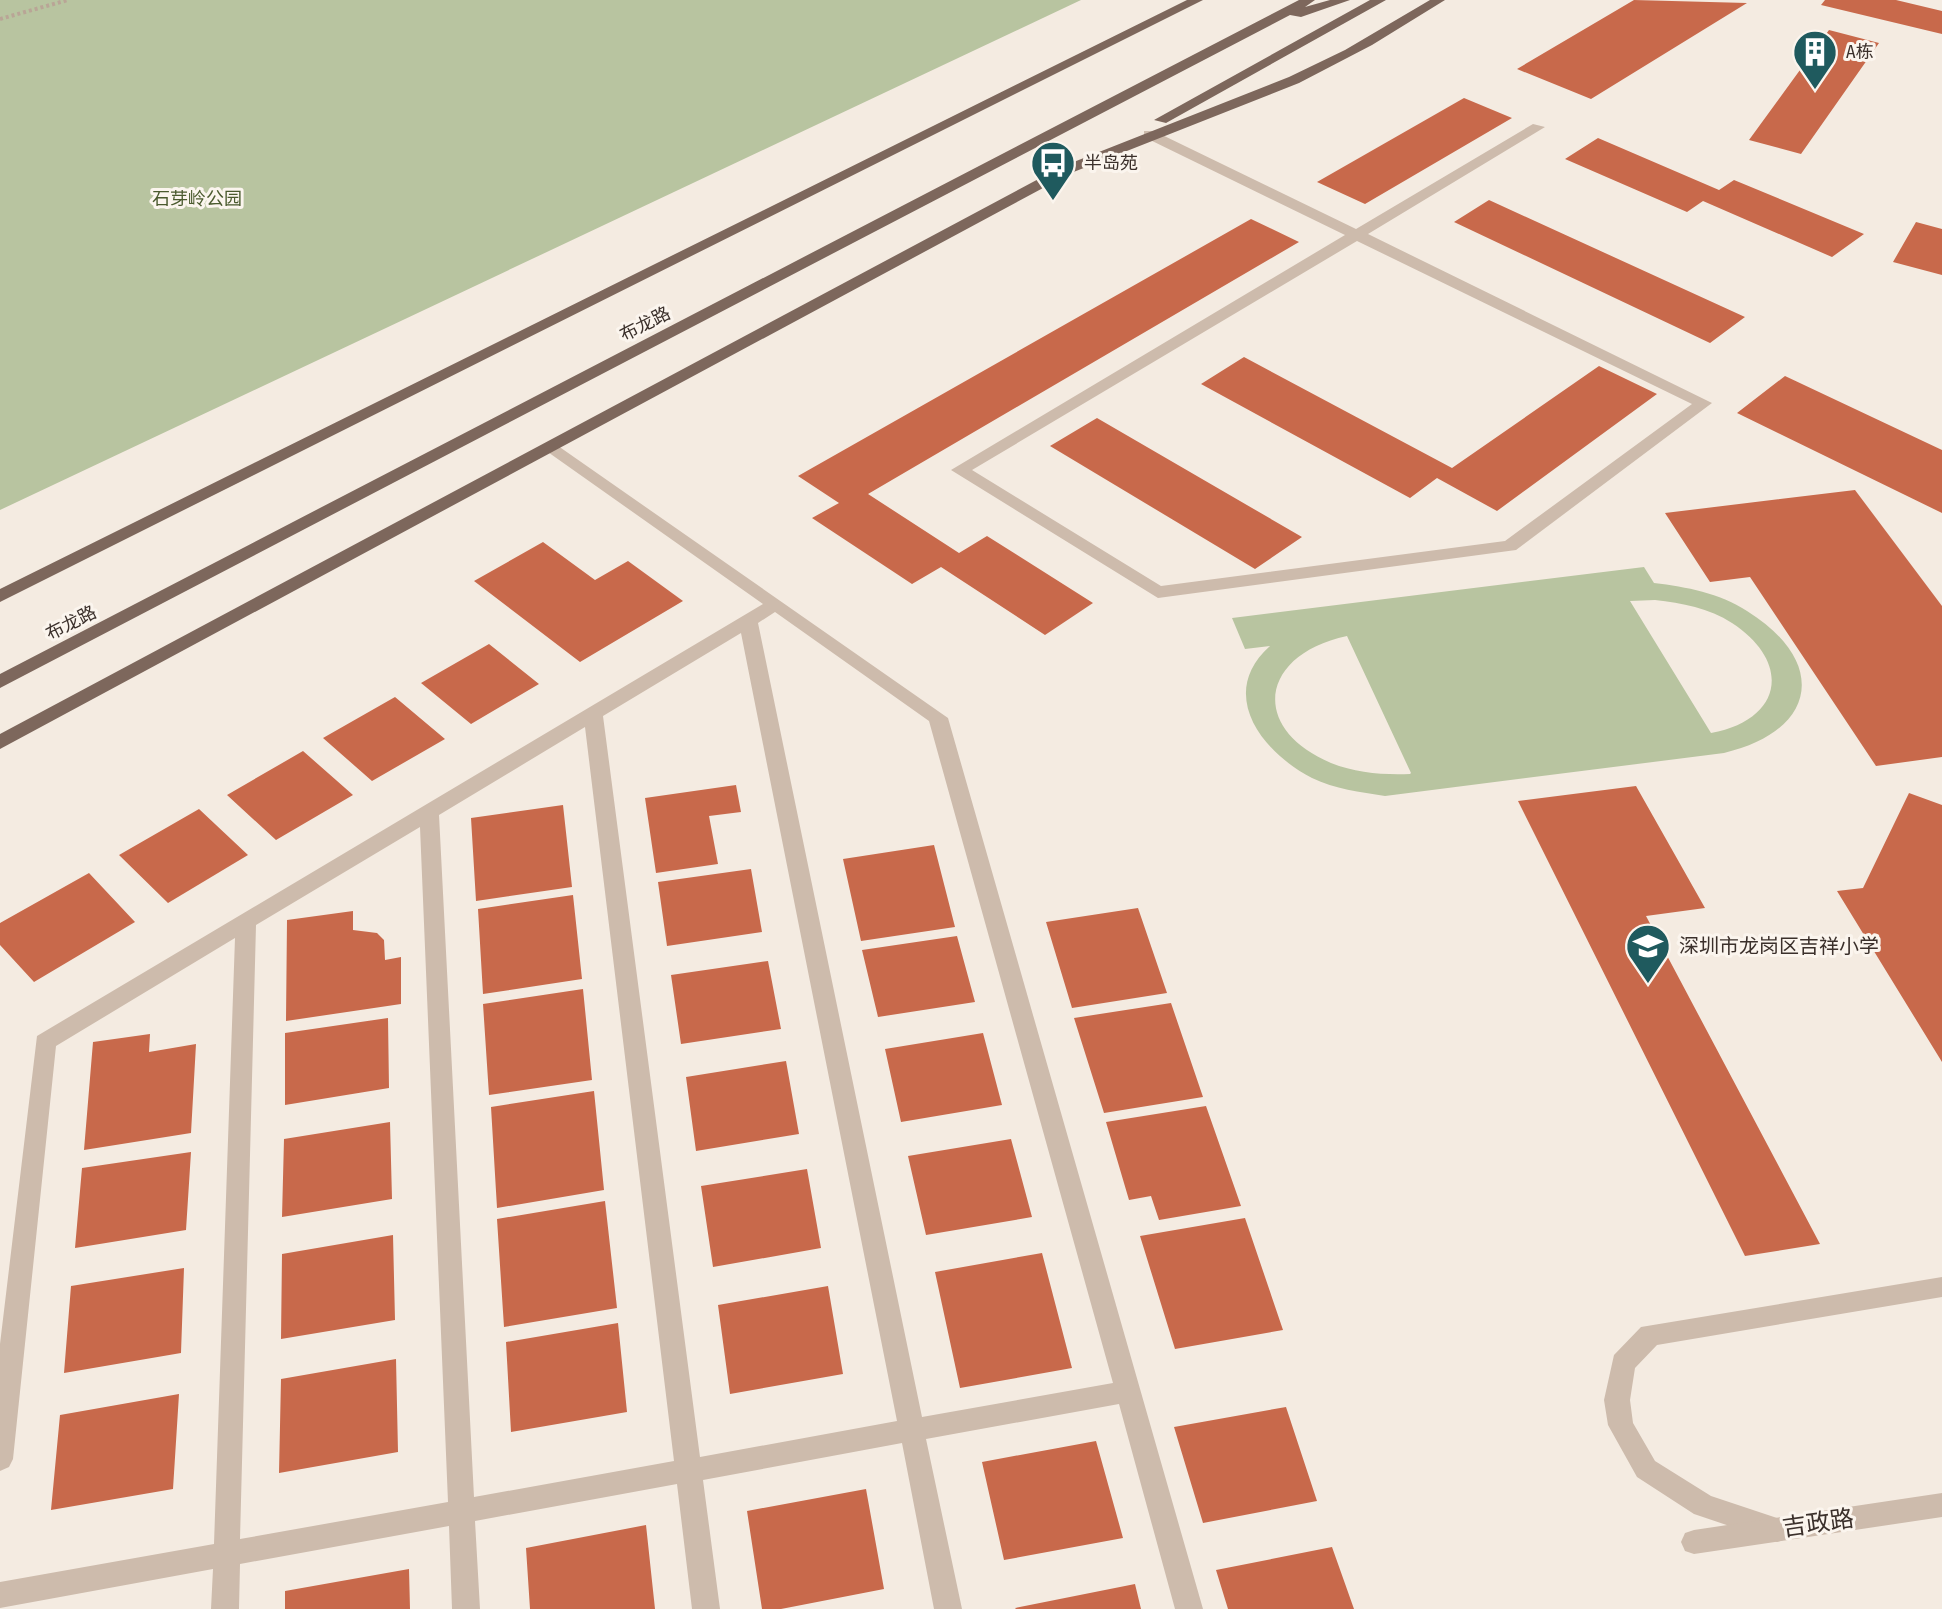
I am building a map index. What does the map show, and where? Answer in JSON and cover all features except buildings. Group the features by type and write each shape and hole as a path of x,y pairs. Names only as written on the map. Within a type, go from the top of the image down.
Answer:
{"main road":[{"path":"0,596 1197,0"},
{"name":"布龙路","path":"0,682 1309,0"},
{"path":"1269,21 1344,0"},
{"path":"0,742 1120,144 1380,0"},
{"path":"1120,144 1297,78 1439,0"}],"street":[{"path":"1149,134 1357,235 1704,403 1510,546 1158,592 960,470 1357,235 1538,127"},
{"path":"551,446 938,718 1189,1609"},
{"path":"0,1459 45,1042 776,604"},
{"path":"748,621 948,1609"},
{"path":"593,713 706,1609"},
{"path":"429,812 466,1609"},
{"path":"225,1609 246,921"},
{"path":"1777,1530 1703,1505 1646,1469 1621,1425 1617,1400 1623,1363 1650,1335 1942,1287"},
{"path":"0,1595 1128,1391"},
{"name":"吉政路","path":"1694,1542 1942,1505"}],"path":[{"path":"0,19 68,0"}],"green space":[{"name":"石芽岭公园","path":"0,0 1081,0 0,510"},
{"path":"1644,567 1654,583 1714,595 1747,611 1773,631 1791,652 1800,673 1801,693 1794,712 1778,729 1755,743 1724,753 1385,796 1312,778 1277,754 1263,738 1252,721 1247,702 1247,683 1254,664 1270,646 1245,649 1232,618","holes":["1655,600 1705,610 1732,623 1752,639 1764,655 1771,672 1771,688 1765,703 1753,716 1735,726 1711,733 1630,601","1347,636 1411,773 1410,774 1370,773 1331,763 1304,748 1286,731 1277,712 1276,693 1282,675 1297,659 1318,645"]}],"place":[{"name":"A栋","path":"1815,91"},
{"name":"半岛苑","path":"1053,202"},
{"name":"深圳市龙岗区吉祥小学","path":"1648,985"}]}
